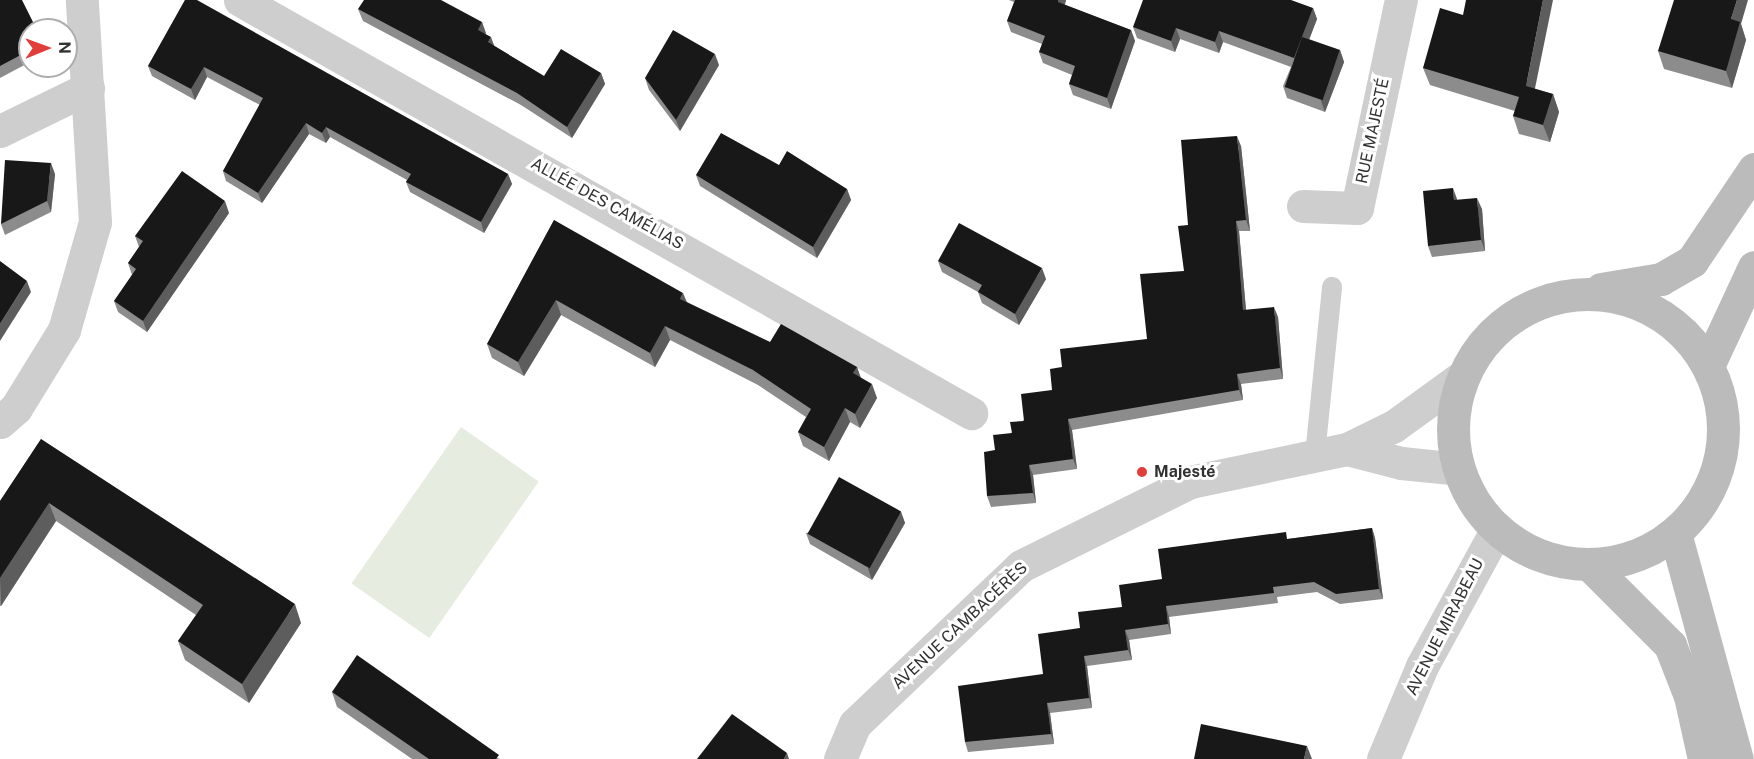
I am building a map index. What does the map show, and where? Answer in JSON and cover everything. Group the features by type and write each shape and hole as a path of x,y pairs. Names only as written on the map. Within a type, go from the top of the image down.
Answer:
{"main road":[{"path":"1579,293 1618,296 1654,310 1685,334 1708,366 1722,410 1721,455 1705,498 1675,533 1620,561 1589,564 1556,561 1497,529 1480,511 1459,469 1453,438 1463,376 1482,344 1509,318 1542,301 1579,293 1661,279 1692,261 1754,169"},
{"path":"1708,366 1754,267"},
{"path":"1675,533 1737,759"},
{"path":"1589,564 1670,645 1690,696 1704,759"}],"street":[{"path":"0,422 16,408 64,330 95,222 82,0"},
{"name":"ALLÉE DES CAMÉLIAS","path":"240,0 971,413"},
{"name":"RUE MAJESTÉ","path":"1303,206 1357,208 1401,0"},
{"path":"0,131 88,88"},
{"name":"AVENUE CAMBACÉRÈS","path":"840,759 855,724 1021,566 1190,482 1347,448 1394,426 1463,376"},
{"name":"AVENUE CAMBACÉRÈS","path":"1347,448 1401,463 1459,469"},
{"name":"AVENUE MIRABEAU","path":"1383,759 1422,666 1497,529"}],"lane":[{"path":"1315,455 1332,287"}],"shaded area":[{"path":"461,427 539,481 429,638 351,583"}],"building":[{"path":"0,0 22,0 31,18 18,18 18,56 0,66"},
{"path":"185,0 197,0 508,174 481,222 406,182 411,174 326,127 322,133 306,123 258,193 223,171 263,98 204,67 191,89 148,66"},
{"path":"364,0 441,0 482,22 478,30 491,37 488,42 544,76 561,49 601,73 567,127 517,93 358,9"},
{"path":"1015,0 1058,0 1058,2 1131,30 1107,98 1069,84 1075,66 1039,52 1045,36 1007,21"},
{"path":"1143,0 1291,0 1313,8 1294,58 1219,31 1215,42 1176,28 1171,41 1133,27"},
{"path":"1466,0 1543,0 1526,86 1553,94 1543,125 1513,116 1519,97 1423,68 1440,8 1463,15"},
{"path":"1674,0 1737,0 1731,19 1740,22 1726,71 1658,51"},
{"path":"673,30 715,54 676,120 645,78"},
{"path":"1302,37 1340,50 1323,100 1285,87"},
{"path":"721,133 779,165 787,151 847,189 813,247 696,175"},
{"path":"1237,136 1246,220 1236,221 1243,310 1274,307 1280,368 1237,374 1239,390 1068,419 1073,459 1029,465 1033,493 987,496 984,452 995,450 993,435 1012,433 1010,422 1024,421 1021,394 1052,390 1050,369 1062,367 1060,349 1147,339 1140,274 1184,271 1178,226 1188,225 1181,140"},
{"path":"5,160 51,163 47,201 1,224"},
{"path":"182,171 225,201 143,321 114,301 136,269 128,263 143,241 135,236"},
{"path":"1453,188 1454,200 1477,198 1481,240 1428,246 1423,191"},
{"path":"554,220 683,293 680,299 770,342 781,324 857,367 853,373 872,384 855,414 845,408 824,447 798,432 811,409 753,370 665,326 650,353 556,300 518,362 487,344"},
{"path":"959,223 1042,268 1015,314 978,292 982,285 938,261"},
{"path":"0,261 27,281 0,324"},
{"path":"41,439 295,604 242,684 178,641 203,605 49,503 0,578 0,501"},
{"path":"839,477 901,511 870,568 807,534"},
{"path":"1372,528 1379,589 1336,594 1314,582 1273,587 1274,593 1166,606 1168,624 1125,630 1128,650 1084,656 1089,698 1047,703 1051,734 965,742 958,686 1043,674 1038,634 1080,628 1078,612 1122,607 1119,585 1162,579 1158,549 1286,532 1287,539"},
{"path":"357,655 499,755 496,759 429,759 332,692"},
{"path":"732,714 787,753 784,759 697,759"},
{"path":"1201,724 1307,746 1304,759 1194,759"}],"place":[{"name":"Majesté","path":"1142,472"}]}
